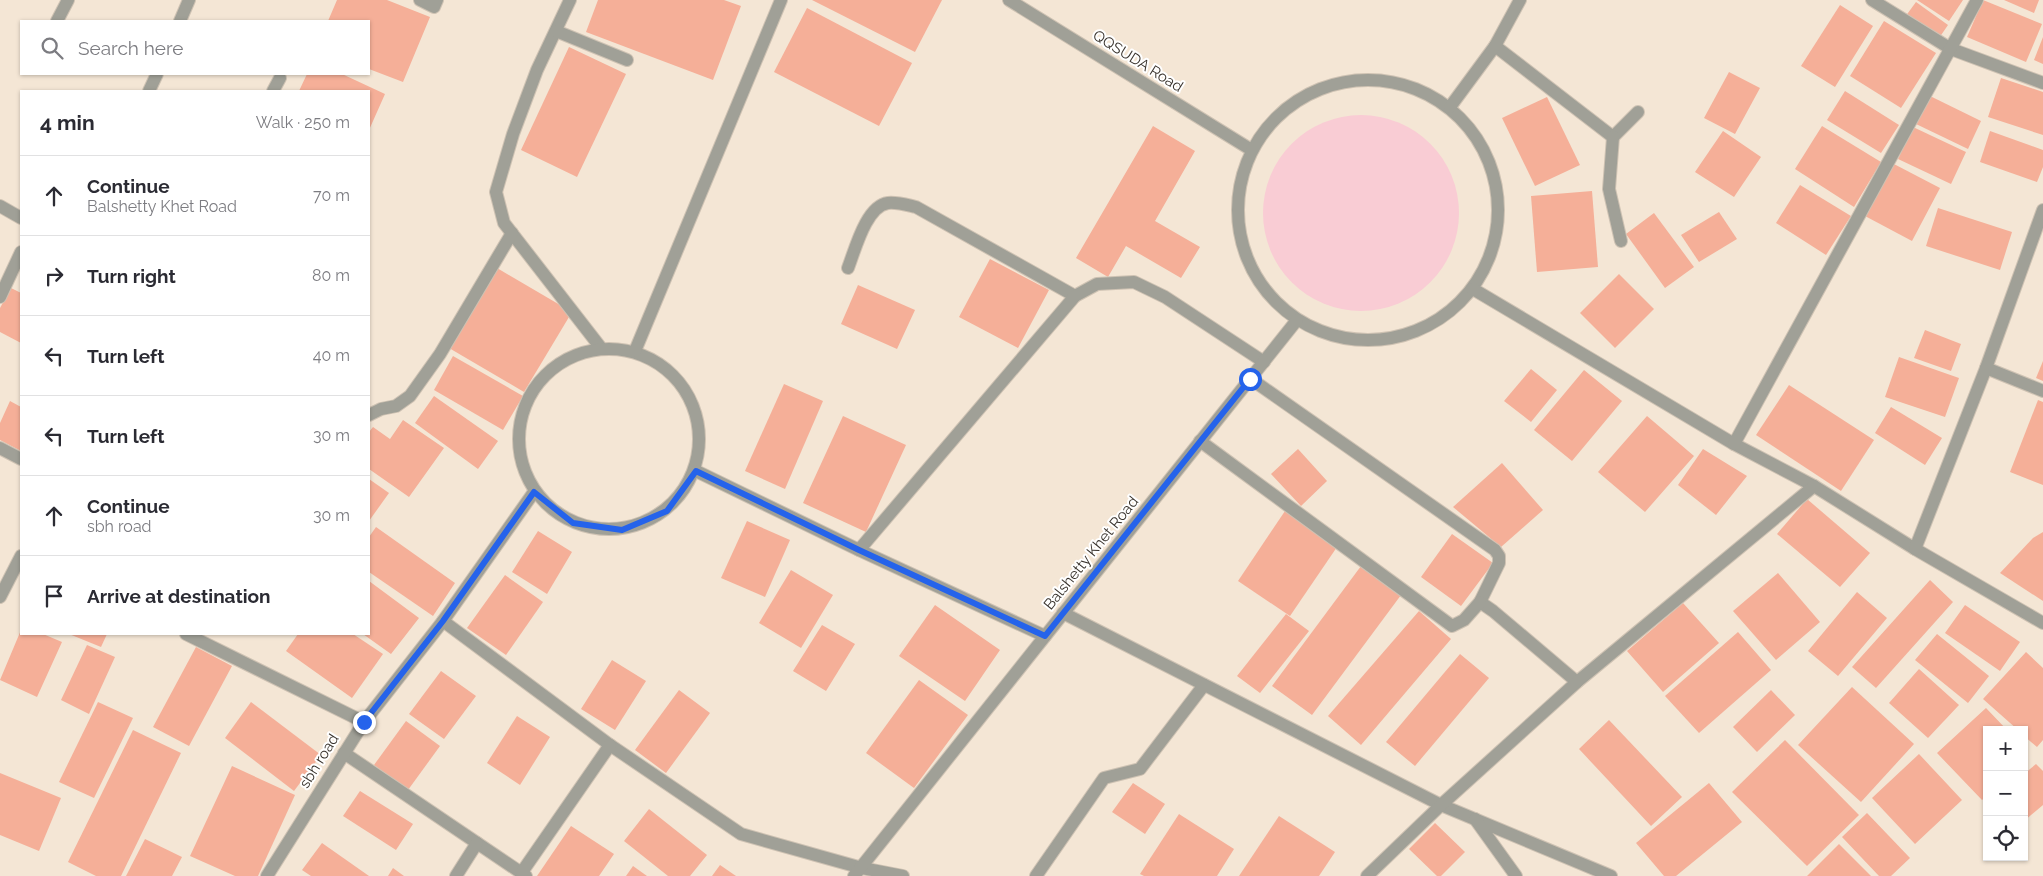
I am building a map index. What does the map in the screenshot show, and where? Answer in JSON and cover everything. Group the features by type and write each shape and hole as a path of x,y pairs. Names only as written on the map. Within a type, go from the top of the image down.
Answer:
{"street":[{"path":"58,20 68,0"},
{"path":"180,20 189,0"},
{"path":"420,0 434,6 437,0"},
{"path":"570,0 537,70 516,125 496,192 504,223 601,348"},
{"path":"635,351 782,0"},
{"name":"QQSUDA Road","path":"1009,0 1250,149"},
{"path":"1450,107 1495,46 1520,0"},
{"path":"1872,0 1950,49 2043,82"},
{"path":"1734,444 1977,0"},
{"path":"556,31 627,60"},
{"path":"1495,46 1613,137"},
{"path":"149,90 157,75"},
{"path":"274,90 280,78"},
{"path":"1366,79 1412,86 1450,107 1478,138 1496,180 1499,219 1489,260 1472,289 1443,318 1413,332 1370,341 1333,336 1297,320 1262,291 1241,244 1237,190 1250,149 1281,110 1320,87 1366,79"},
{"path":"1621,242 1609,189 1613,137 1638,112"},
{"path":"848,268 863,227 874,210 887,203 902,204 916,207 1075,296"},
{"path":"0,206 20,217"},
{"path":"1915,549 1986,368 2043,210"},
{"path":"370,414 381,409 396,406 410,396 440,354 512,233"},
{"path":"0,297 20,254"},
{"path":"859,550 1075,296 1097,284 1134,282 1165,297 1264,362"},
{"path":"1472,289 1734,444 1814,486 1915,549 2043,623"},
{"name":"Balshetty Khet Road","path":"858,872 1297,320"},
{"path":"601,348 635,351 677,378 700,422 696,471 667,511 622,530 573,523 534,492 517,442 531,391 561,361 601,348"},
{"path":"1986,368 2043,391"},
{"path":"1200,442 1452,626 1464,620 1480,602 1499,563 1499,556 1488,543 1250,379"},
{"path":"0,448 20,458"},
{"path":"696,471 859,550 1045,636"},
{"path":"1367,876 1441,805 1577,682 1814,486"},
{"name":"sbh road","path":"266,876 364,722 443,621 534,492"},
{"path":"0,597 20,558"},
{"path":"1480,602 1577,682"},
{"path":"1063,613 1441,805 1611,876"},
{"path":"443,621 610,745 741,834 858,872 903,876"},
{"path":"200,637 364,722"},
{"path":"1036,876 1104,778 1140,769 1204,685"},
{"path":"344,752 524,874 610,745"},
{"path":"1475,819 1516,876"},
{"path":"456,876 477,843"}],"shaded area":[{"path":"1371,115 1399,122 1416,131 1431,143 1443,158 1452,175 1458,194 1458,232 1452,251 1443,268 1431,283 1416,295 1399,304 1380,310 1351,311 1323,304 1306,295 1291,283 1279,268 1270,251 1264,232 1263,203 1270,175 1279,158 1291,143 1306,131 1323,122 1342,116"}],"building":[{"path":"337,0 387,0 430,17 403,82 370,69 370,20 328,20"},
{"path":"598,0 724,0 741,6 713,80 586,32"},
{"path":"812,0 942,0 915,52"},
{"path":"1917,0 1963,0 1949,21"},
{"path":"1983,0 2042,24 2026,62 1967,37"},
{"path":"2004,0 2039,0 2034,13"},
{"path":"1916,2 1948,25 1937,41 1905,17"},
{"path":"1840,5 1873,26 1835,87 1801,66"},
{"path":"807,8 912,63 879,126 774,72"},
{"path":"1884,21 1936,53 1901,108 1850,76"},
{"path":"2043,37 2043,64 2034,60"},
{"path":"569,47 626,74 577,177 521,150"},
{"path":"1729,72 1760,88 1735,134 1704,118"},
{"path":"307,75 344,75 385,94 370,128 370,90 299,90"},
{"path":"2001,78 2043,92 2043,135 1988,117"},
{"path":"1845,91 1899,125 1881,153 1827,120"},
{"path":"1930,96 1981,121 1968,149 1916,124"},
{"path":"1547,97 1580,165 1535,186 1502,118"},
{"path":"1153,126 1195,151 1155,221 1200,247 1181,278 1126,246 1108,277 1076,258"},
{"path":"1822,126 1881,162 1854,207 1795,169"},
{"path":"1913,127 1966,152 1951,184 1898,159"},
{"path":"1723,131 1761,157 1734,197 1695,172"},
{"path":"1990,131 2043,150 2043,167 2037,182 1980,162"},
{"path":"1892,163 1940,188 1912,241 1865,216"},
{"path":"1800,185 1851,216 1826,255 1776,223"},
{"path":"1592,191 1598,267 1537,272 1531,196"},
{"path":"1938,208 2012,232 2000,270 1926,246"},
{"path":"1719,212 1737,239 1699,262 1681,235"},
{"path":"1654,213 1694,267 1665,288 1626,234"},
{"path":"990,259 1049,290 1018,348 959,317"},
{"path":"497,268 572,312 524,392 449,348"},
{"path":"1619,274 1654,309 1615,348 1580,313"},
{"path":"858,285 915,310 897,349 841,324"},
{"path":"11,288 20,292 20,342 0,332 0,308"},
{"path":"1925,330 1961,344 1951,371 1914,358"},
{"path":"453,356 523,396 503,430 434,390"},
{"path":"1899,357 1959,378 1945,417 1885,397"},
{"path":"2043,361 2043,381 2036,378"},
{"path":"1531,369 1557,390 1531,422 1504,401"},
{"path":"1584,370 1622,401 1572,461 1534,430"},
{"path":"784,384 823,401 785,489 745,471"},
{"path":"1789,385 1874,440 1841,491 1756,435"},
{"path":"434,396 498,441 478,469 415,423"},
{"path":"2038,400 2043,402 2043,485 2010,472"},
{"path":"10,401 20,406 20,450 0,440 0,423"},
{"path":"1891,407 1942,438 1925,465 1875,433"},
{"path":"843,416 906,445 866,532 803,503"},
{"path":"1647,416 1694,456 1645,512 1598,472"},
{"path":"403,420 444,448 409,497 370,470 370,431 373,427 390,439"},
{"path":"1298,449 1327,481 1301,506 1271,474"},
{"path":"1703,449 1747,476 1716,515 1678,485"},
{"path":"1502,463 1543,510 1501,547 1453,507"},
{"path":"370,480 389,493 370,520"},
{"path":"1807,499 1870,553 1840,587 1777,534"},
{"path":"1285,511 1337,547 1290,616 1238,581"},
{"path":"747,521 790,540 765,597 721,578"},
{"path":"376,527 455,583 433,616 370,573 370,536"},
{"path":"538,531 572,552 547,594 512,572"},
{"path":"2043,532 2043,601 2000,573 2033,538"},
{"path":"1452,534 1493,563 1461,606 1421,577"},
{"path":"1364,562 1404,591 1312,715 1272,686"},
{"path":"791,570 833,595 801,648 759,623"},
{"path":"1778,573 1820,622 1776,660 1733,611"},
{"path":"505,575 543,602 506,655 467,628"},
{"path":"1930,580 1953,602 1876,688 1852,667"},
{"path":"370,582 419,618 391,654 364,635 370,635"},
{"path":"1857,592 1887,618 1838,676 1808,651"},
{"path":"1683,603 1719,643 1663,692 1627,651"},
{"path":"935,605 1000,650 965,701 899,656"},
{"path":"1965,605 2020,642 2000,671 1945,633"},
{"path":"1419,611 1451,639 1361,745 1328,716"},
{"path":"1286,614 1309,631 1260,693 1237,676"},
{"path":"822,625 855,644 826,691 793,671"},
{"path":"20,632 20,635 45,635 62,642 37,697 0,680"},
{"path":"1738,632 1771,670 1699,733 1665,696"},
{"path":"1937,634 1989,676 1968,703 1915,660"},
{"path":"71,635 107,635 101,647"},
{"path":"297,635 354,635 383,654 352,698 286,651"},
{"path":"87,645 115,657 89,714 61,700"},
{"path":"196,647 232,666 189,746 153,727"},
{"path":"2026,652 2043,668 2043,740 2037,747 2028,739 2028,726 2013,726 1983,699"},
{"path":"1460,654 1489,678 1415,766 1386,742"},
{"path":"612,660 646,681 615,730 581,709"},
{"path":"1919,669 1959,705 1928,738 1889,703"},
{"path":"441,671 476,696 444,739 409,714"},
{"path":"919,680 968,715 914,788 866,753"},
{"path":"1852,687 1914,744 1861,802 1798,745"},
{"path":"679,690 710,713 666,773 635,750"},
{"path":"1771,690 1795,715 1757,752 1733,727"},
{"path":"98,702 133,718 94,798 59,782"},
{"path":"251,702 321,755 294,791 225,738"},
{"path":"1986,708 2003,726 1983,726 1982,800 1937,753"},
{"path":"517,716 550,737 520,785 487,763"},
{"path":"1609,720 1682,797 1651,826 1579,749"},
{"path":"406,721 440,746 408,790 374,765"},
{"path":"133,730 181,753 121,876 96,876 68,862"},
{"path":"1785,740 1859,815 1807,866 1732,792"},
{"path":"1919,754 1962,800 1915,844 1872,798"},
{"path":"2036,764 2043,771 2043,805 2028,818 2028,771"},
{"path":"232,766 295,795 258,876 235,876 190,856"},
{"path":"0,773 61,798 39,851 0,835"},
{"path":"1133,783 1165,804 1145,834 1112,812"},
{"path":"1709,783 1742,822 1676,876 1664,876 1636,843"},
{"path":"360,791 413,824 396,850 343,816"},
{"path":"649,809 707,855 690,876 668,876 624,841"},
{"path":"1867,813 1910,858 1891,876 1879,876 1842,837"},
{"path":"1179,814 1234,849 1217,876 1144,876 1140,874"},
{"path":"1279,816 1335,852 1319,876 1239,876"},
{"path":"1435,823 1465,852 1441,876 1437,876 1409,849"},
{"path":"571,826 614,854 599,876 537,876"},
{"path":"145,839 182,857 172,876 126,876"},
{"path":"322,843 369,876 311,876 302,870"},
{"path":"1839,844 1871,876 1807,876"},
{"path":"720,865 736,876 712,876"},
{"path":"633,866 647,876 626,876"},
{"path":"393,868 404,876 388,876"}],"route":[{"path":"364,722 443,621 534,492 573,523 622,530 667,511 696,471 859,550 1045,636 1250,379"}]}
